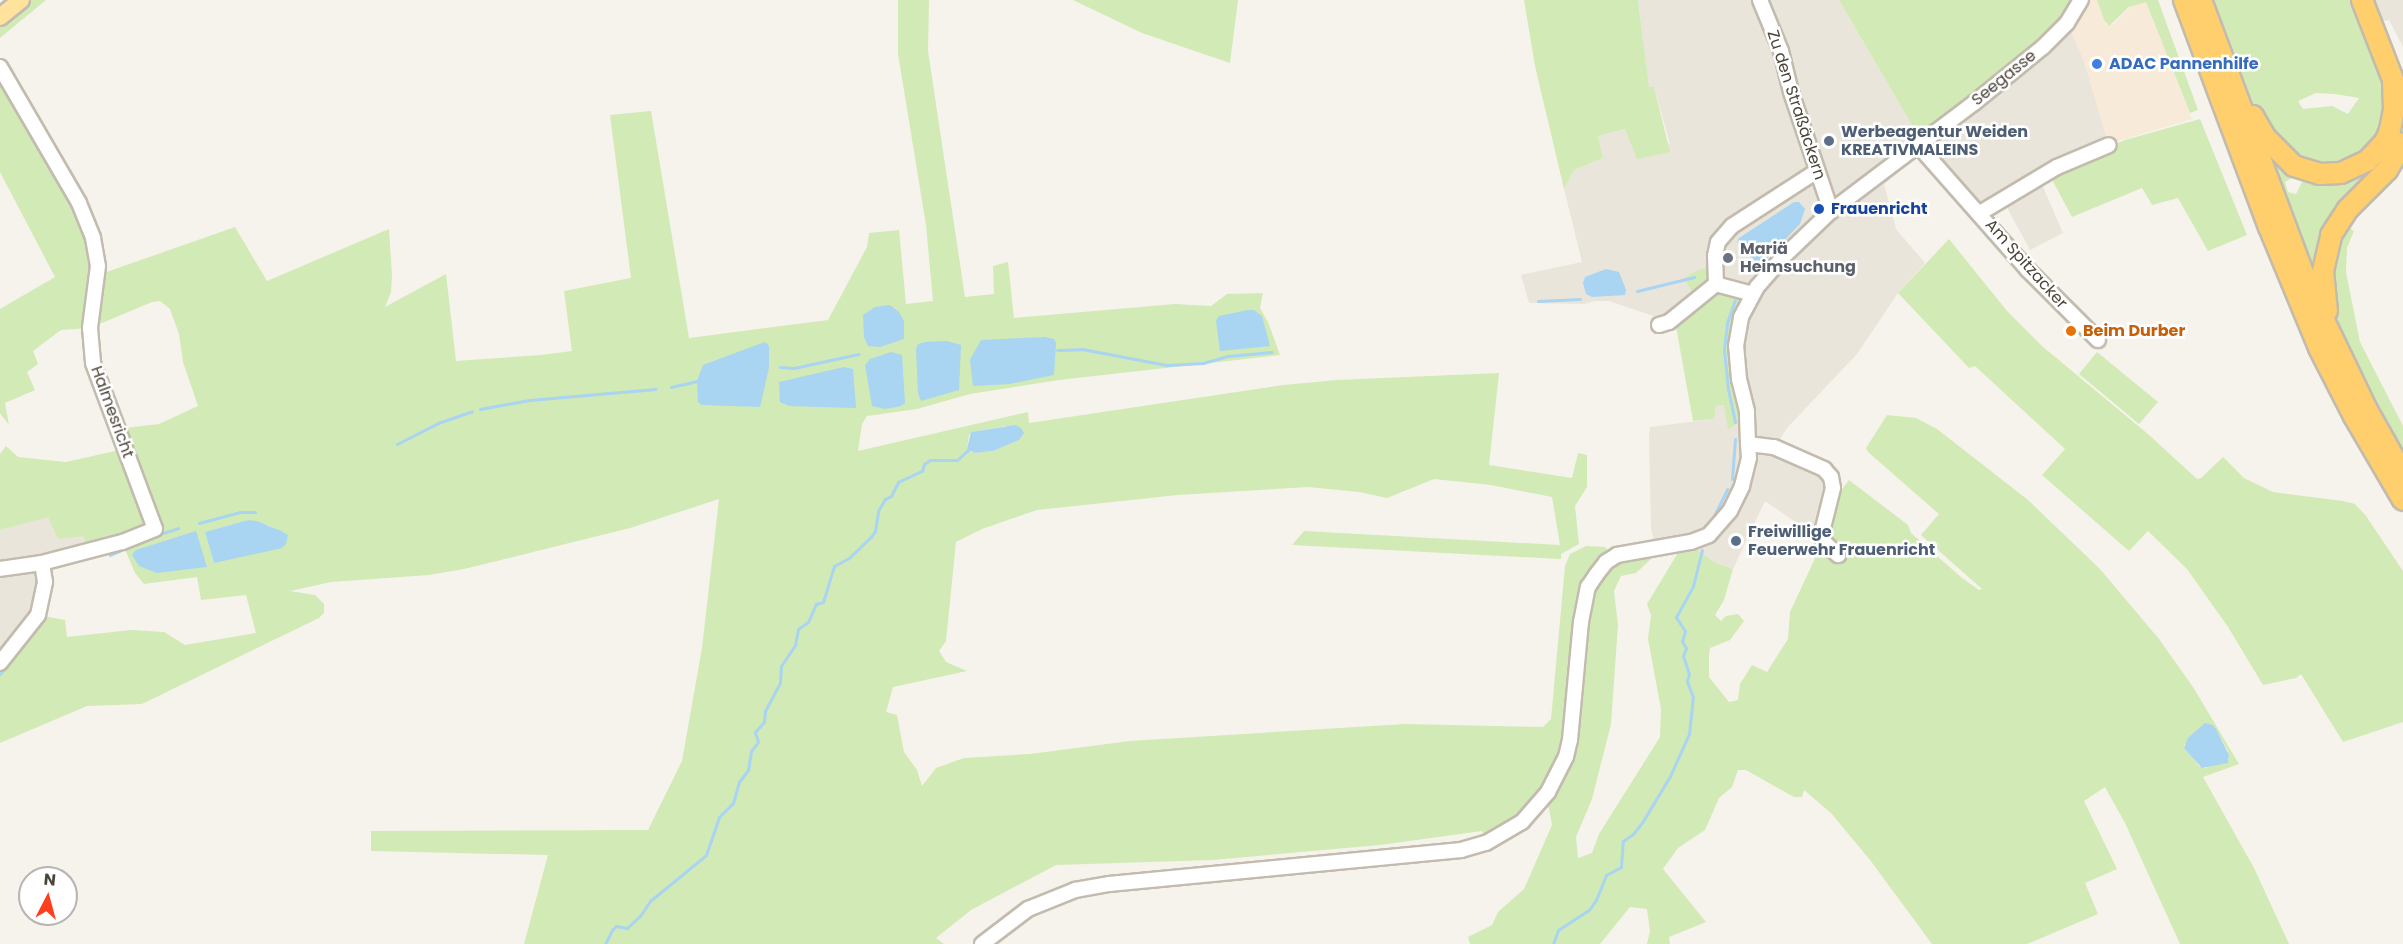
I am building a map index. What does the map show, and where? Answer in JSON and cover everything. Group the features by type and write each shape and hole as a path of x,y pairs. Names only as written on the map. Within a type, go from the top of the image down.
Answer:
{"highway":[{"path":"2184,0 2269,227 2319,348 2354,416 2403,500"},
{"path":"2201,0 2287,232 2333,343 2403,474"},
{"path":"2362,0 2403,106"},
{"path":"2219,48 2265,137 2294,165 2320,174 2341,173 2354,169 2379,148 2390,130 2394,84"},
{"path":"2333,343 2322,286 2325,255 2331,235 2347,210 2387,170 2403,142"}],"main road":[{"path":"0,17 21,0"}],"street":[{"name":"Zu den Straßäckern","path":"1761,0 1781,51 1831,211"},
{"name":"Seegasse","path":"982,944 1028,909 1082,889 1461,850 1478,847 1510,830 1528,816 1548,792 1566,757 1588,587 1606,562 1628,552 1692,542 1709,535 1730,512 1742,486 1749,458 1747,411 1739,379 1736,346 1741,316 1753,294 1781,259 1831,211 1974,103 2043,47 2067,23 2081,0"},
{"name":"Halmesricht","path":"0,67 80,203 93,238 98,266 90,328 93,363 155,529 122,542 42,563 0,568"},
{"name":"Am Spitzacker","path":"1917,144 2028,270 2098,340"},
{"name":"Am Spitzacker","path":"1980,213 2057,167 2109,145"},
{"path":"1716,284 1715,249 1722,235 1753,211 1817,171"},
{"path":"1716,284 1753,294"},
{"path":"1659,325 1669,322 1716,284"},
{"path":"1748,444 1774,447 1824,469 1831,477 1833,488 1822,532 1823,541 1838,555"},
{"path":"0,663 38,615 45,582 42,563"}],"shaded area":[{"path":"1638,0 1839,0 1923,144 2069,27 2084,61 2110,146 2040,180 2063,233 2030,250 2004,202 1979,216 1918,156 1884,184 1896,229 1925,263 1898,293 1857,354 1787,428 1775,447 1831,477 1823,541 1765,501 1733,569 1716,563 1696,549 1679,551 1654,542 1651,528 1649,435 1650,427 1714,419 1716,406 1724,405 1731,333 1738,311 1659,325 1656,317 1609,301 1585,304 1529,303 1521,275 1582,262 1564,189 1574,170 1603,158 1598,136 1625,129 1670,144 1654,87 1649,88"},
{"path":"2086,0 2097,0 2106,25 2113,24 2134,4 2146,2 2192,119 2108,144 2084,61 2069,27"},
{"path":"2373,0 2403,0 2403,47 2389,20 2378,22"},
{"path":"48,516 84,536 85,551 42,563 43,601 0,663 0,530"}],"green space":[{"path":"30,0 46,0 0,38 0,25"},
{"path":"898,0 929,0 928,51 965,297 994,294 993,266 1008,262 1014,318 1175,304 1211,306 1227,294 1263,293 1260,308 1268,322 1280,355 1059,380 970,394 917,409 867,416 862,424 858,451 1028,412 1029,423 1283,385 1337,380 1499,373 1489,465 1572,478 1578,453 1587,455 1587,487 1575,506 1579,544 1561,554 1561,559 1292,545 1304,531 1560,545 1552,497 1491,485 1434,479 1387,498 1359,492 1308,487 1178,495 1037,510 982,529 956,542 946,641 939,651 946,662 967,671 893,687 886,712 897,715 904,752 917,770 922,786 936,768 964,758 1030,754 1130,741 1405,724 1543,727 1551,719 1565,566 1570,554 1586,546 1605,547 1609,551 1582,588 1576,608 1564,729 1559,754 1545,787 1513,822 1485,838 1482,831 1380,845 1212,860 1056,865 971,910 936,938 944,944 524,944 548,855 371,851 371,831 648,830 682,761 702,648 719,499 630,528 464,569 429,575 331,582 290,591 315,595 324,604 324,613 319,618 142,704 87,706 0,743 0,663 38,615 65,620 67,637 131,630 164,632 185,645 256,633 246,595 201,600 197,577 144,584 135,573 122,542 85,551 84,536 58,539 48,517 0,530 0,454 6,446 18,457 66,462 124,449 117,429 159,424 198,406 183,362 179,334 170,309 160,301 152,302 90,328 61,330 33,351 38,364 27,372 35,390 5,403 9,425 0,413 0,309 55,277 0,172 0,67 79,203 98,275 235,227 267,281 389,229 392,275 391,292 385,307 446,274 456,361 572,351 564,291 631,278 610,115 651,111 689,338 828,320 867,247 869,233 899,230 906,304 933,301 926,225 898,54","holes":["1006,426 1019,440 993,451 975,453 967,449 969,435 972,432","248,520 268,525 288,536 214,563 205,532"]},
{"path":"1073,0 1238,0 1230,63 1142,33"},
{"path":"1524,0 1638,0 1649,87 1654,87 1670,152 1637,159 1625,129 1598,136 1603,158 1574,170 1564,189 1535,66"},
{"path":"1839,0 2074,0 2059,25 1923,144"},
{"path":"2097,0 2158,0 2198,110 2190,113 2146,2 2129,7 2109,26 2104,20"},
{"path":"2214,0 2353,0 2386,83 2388,100 2380,139 2368,152 2330,169 2294,158 2257,114","holes":["2316,93 2359,98 2348,114 2332,106 2303,109 2298,101"]},
{"path":"2200,119 2247,235 2208,251 2178,198 2152,205 2142,188 2072,217 2049,174 2125,140"},
{"path":"2267,148 2299,174 2285,182 2288,192 2296,194 2302,182 2384,151 2382,166 2316,280"},
{"path":"2342,223 2354,231 2347,248 2346,272 2360,342 2403,426 2403,450 2350,351 2329,297 2327,281"},
{"path":"1949,239 2007,311 2042,346 2149,435 2197,479 2201,478 2223,457 2244,478 2273,492 2355,504 2366,516 2403,571 2403,722 2343,742 2301,674 2296,678 2263,685 2228,627 2187,569 2148,531 2129,551 2042,475 2065,449 1975,366 1969,368 1898,293"},
{"path":"1711,267 1711,277 1695,297 1684,278 1698,270"},
{"path":"1713,290 1738,296 1741,300 1733,321 1730,349 1741,421 1728,429 1724,405 1716,406 1714,419 1693,421 1675,321"},
{"path":"2097,352 2158,402 2139,424 2079,374"},
{"path":"1887,415 1916,418 1937,429 2028,500 2100,569 2159,639 2193,687 2239,764 2203,777 2254,868 2289,944 2180,944 2125,823 2105,787 2084,801 2117,869 2085,883 2098,914 2027,944 1932,944 1870,860 1831,813 1804,790 1802,797 1794,797 1746,770 1738,770 1732,787 1719,798 1705,830 1678,848 1663,869 1706,922 1669,937 1670,944 1647,944 1650,931 1647,909 1630,907 1600,944 1470,944 1468,937 1492,925 1498,912 1524,889 1552,825 1548,803 1566,770 1593,588 1609,565 1630,555 1650,554 1651,559 1636,573 1621,576 1614,591 1618,625 1611,724 1592,799 1576,837 1578,858 1592,853 1599,834 1660,737 1661,709 1648,639 1651,615 1647,604 1679,551 1696,549 1716,563 1733,569 1724,600 1715,615 1721,621 1726,616 1738,614 1744,621 1730,640 1710,648 1709,655 1709,677 1729,702 1738,700 1740,684 1752,665 1767,672 1788,639 1790,612 1823,541 1833,488 1840,492 1849,480 1908,525 1911,533 1962,578 1979,590 1982,589 1921,535 1939,514 1866,448","holes":["2213,725 2228,751 2229,760 2205,768 2199,766 2184,745"]}],"water":[{"path":"1794,202 1799,202 1805,209 1800,224 1760,266 1737,242 1739,238"},
{"path":"1606,269 1619,272 1626,290 1625,295 1592,297 1586,294 1583,283 1585,277"},
{"path":"890,305 899,312 904,321 904,339 880,347 868,346 864,337 863,315 875,307"},
{"path":"1254,310 1262,316 1270,346 1220,351 1216,321 1219,316"},
{"path":"1045,337 1054,339 1056,343 1054,375 1010,384 973,386 970,360 981,340"},
{"path":"947,341 961,345 959,390 921,401 918,393 916,349 918,344"},
{"path":"765,342 769,346 769,368 760,407 702,405 698,402 697,381 703,365"},
{"path":"891,352 902,355 905,403 885,409 872,406 865,365 870,359"},
{"path":"844,367 853,369 856,408 789,406 780,402 779,382"},
{"path":"1015,425 1024,433 1019,440 993,451 975,453 967,449 971,432"},
{"path":"248,520 257,521 288,535 286,544 282,548 214,563 205,532"},
{"path":"196,531 207,567 157,573 139,566 132,555 136,550"},
{"path":"2205,723 2213,725 2216,729 2229,755 2228,763 2202,768 2184,748 2188,738"}],"waterway":[{"path":"1637,291 1694,277"},
{"path":"1538,301 1580,299"},
{"path":"1735,300 1727,323 1724,349 1728,388 1735,422"},
{"path":"1057,350 1082,349 1167,365 1203,363 1228,356 1272,352"},
{"path":"780,367 794,368 859,354"},
{"path":"671,387 697,381"},
{"path":"480,409 529,400 656,389"},
{"path":"397,444 438,423 472,411"},
{"path":"1732,479 1735,439"},
{"path":"605,944 616,926 627,928 640,916 650,901 706,855 719,817 733,803 739,782 748,770 751,751 758,742 755,732 764,722 765,711 780,683 781,666 795,645 798,629 808,622 816,604 823,602 834,566 849,558 871,537 875,531 878,511 885,499 891,496 898,482 922,471 924,464 930,460 957,460 968,450"},
{"path":"1714,516 1727,489"},
{"path":"199,523 240,512 255,512"},
{"path":"163,533 178,528"},
{"path":"110,555 121,550"},
{"path":"1553,944 1558,930 1589,910 1596,900 1606,875 1621,867 1623,841 1633,834 1643,821 1670,776 1689,734 1693,697 1687,681 1689,674 1683,656 1686,648 1682,641 1685,631 1676,617 1693,586 1702,550"},
{"path":"0,674 6,666"}],"place":[{"name":"ADAC Pannenhilfe","path":"2097,64"},
{"name":"Werbeagentur Weiden KREATIVMALEINS","path":"1829,141"},
{"name":"Frauenricht","path":"1819,209"},
{"name":"Mariä Heimsuchung","path":"1728,258"},
{"name":"Beim Durber","path":"2071,331"},
{"name":"Freiwillige Feuerwehr Frauenricht","path":"1736,541"}]}
